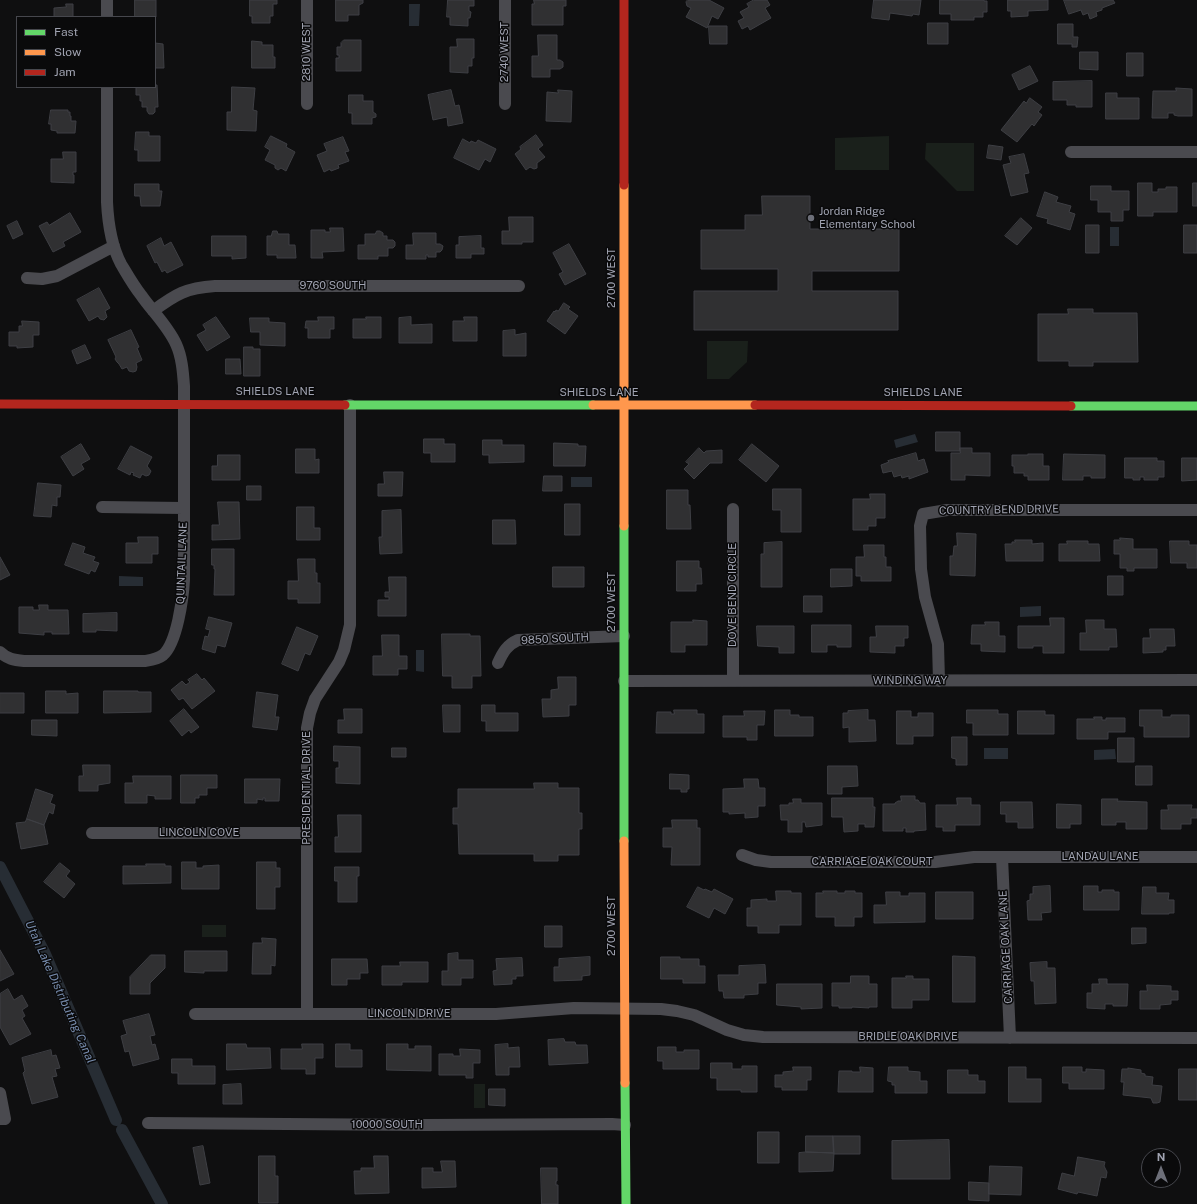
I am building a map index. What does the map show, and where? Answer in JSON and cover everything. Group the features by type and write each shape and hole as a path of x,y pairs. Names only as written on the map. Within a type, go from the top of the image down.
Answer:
{"main road":[{"name":"2700 WEST","path":"624,0 624,1008 626,1204"},
{"name":"SHIELDS LANE","path":"0,404 1197,406"}],"street":[{"path":"107,0 107,16"},
{"name":"2810 WEST","path":"307,0 307,104"},
{"name":"2740 WEST","path":"505,0 505,104"},
{"name":"QUINTAIL LANE","path":"3,655 14,660 24,661 154,660 163,655 170,647 183,601 184,404 182,365 176,345 166,327 130,278 120,262 114,246 108,217 107,202 107,88"},
{"path":"1071,152 1197,152"},
{"path":"27,278 42,279 57,276 114,246"},
{"name":"9760 SOUTH","path":"154,311 175,295 186,290 200,287 519,286"},
{"name":"PRESIDENTIAL DRIVE","path":"307,1014 307,728 315,698 339,662 344,650 350,625 350,405"},
{"path":"102,507 184,508"},
{"name":"DOVE BEND CIRCLE","path":"733,508 733,680"},
{"name":"COUNTRY BEND DRIVE","path":"939,680 938,644 925,597 921,569 920,526 923,514 947,510 1197,510"},
{"name":"9850 SOUTH","path":"498,663 508,646 518,640 624,636"},
{"name":"WINDING WAY","path":"624,681 1197,680"},
{"name":"LINCOLN COVE","path":"92,833 306,832"},
{"name":"CARRIAGE OAK COURT","path":"742,855 756,860 771,862 935,862 974,857 1002,857"},
{"name":"LANDAU LANE","path":"1002,857 1197,857"},
{"name":"CARRIAGE OAK LANE","path":"1002,857 1010,1038"},
{"name":"LINCOLN DRIVE","path":"195,1014 496,1014 574,1008 624,1008"},
{"name":"BRIDLE OAK DRIVE","path":"624,1008 677,1011 694,1015 727,1030 763,1037 1197,1038"},
{"path":"0,1093 2,1119"},
{"name":"10000 SOUTH","path":"148,1123 625,1125"}],"shaded area":[{"path":"409,4 420,4 419,26 409,26"},
{"path":"889,136 889,170 835,170 835,138"},
{"path":"926,143 974,143 974,191 957,191 925,159"},
{"path":"1110,227 1119,227 1119,246 1110,246"},
{"path":"707,341 748,341 747,362 729,379 707,379"},
{"path":"915,434 918,442 896,448 894,440"},
{"path":"571,477 592,477 592,487 571,487"},
{"path":"119,576 143,577 143,586 119,586"},
{"path":"1041,606 1041,616 1020,617 1020,607"},
{"path":"416,650 424,650 424,672 416,671"},
{"path":"984,748 1008,748 1008,759 984,759"},
{"path":"1115,749 1116,759 1094,760 1094,750"},
{"path":"202,925 226,925 226,937 202,937"},
{"path":"474,1084 485,1084 485,1108 474,1108"}],"building":[{"path":"135,0 156,0 156,16 135,16"},
{"path":"250,0 277,0 277,4 273,4 273,16 270,16 270,23 252,23 252,16 250,16"},
{"path":"336,0 363,0 363,3 359,5 359,15 348,15 348,21 336,21"},
{"path":"448,0 474,0 474,6 469,6 469,11 471,12 470,18 468,18 468,26 450,25 450,17 447,17"},
{"path":"534,0 566,0 566,6 563,6 563,25 532,25 532,4 534,4"},
{"path":"688,0 709,0 724,8 718,19 712,16 707,28 686,17 691,8 687,6 686,2"},
{"path":"754,0 767,0 770,5 765,8 771,18 750,30 748,26 742,29 738,21 744,18 740,12 749,7 747,4"},
{"path":"874,0 921,0 919,15 913,14 912,16 890,13 889,20 872,18"},
{"path":"940,0 984,0 987,1 987,12 983,12 983,17 974,17 974,20 951,20 951,14 940,14"},
{"path":"1008,0 1048,0 1048,10 1028,11 1028,16 1011,17 1011,11 1008,11"},
{"path":"1064,0 1113,0 1115,3 1102,8 1102,10 1096,12 1097,16 1090,19 1088,13 1083,15 1081,10 1069,14"},
{"path":"66,4 73,4 73,16 54,16 54,8 66,7"},
{"path":"928,23 948,23 948,44 928,44"},
{"path":"1058,24 1073,24 1073,37 1078,37 1077,47 1072,47 1072,44 1058,44"},
{"path":"709,26 727,26 727,44 710,44"},
{"path":"538,35 557,35 557,60 563,62 563,67 560,69 550,69 550,77 532,77 532,56 538,56"},
{"path":"457,39 474,39 474,58 472,58 472,66 468,66 468,73 450,72 450,47 457,47"},
{"path":"344,40 361,40 361,71 336,71 336,58 339,58 339,55 337,55 337,47 341,47 341,43"},
{"path":"252,41 262,42 262,45 273,45 275,68 252,68"},
{"path":"156,43 163,44 164,68 156,68"},
{"path":"1080,52 1098,52 1098,70 1080,69"},
{"path":"1127,53 1143,53 1143,76 1127,76"},
{"path":"1030,66 1038,81 1019,90 1012,75"},
{"path":"1092,81 1092,107 1076,107 1076,105 1067,105 1067,100 1053,100 1053,82"},
{"path":"157,85 158,107 155,107 155,112 153,114 149,114 147,107 142,107 140,95 136,95 136,88 156,88"},
{"path":"232,87 255,88 253,110 257,111 256,131 227,130 227,112 231,112"},
{"path":"1176,88 1192,89 1192,116 1178,116 1174,115 1174,113 1168,113 1168,118 1152,118 1153,91 1176,91"},
{"path":"451,90 455,106 459,105 463,123 448,126 447,117 433,120 428,95"},
{"path":"558,90 572,91 571,122 546,121 547,92 558,93"},
{"path":"1106,93 1117,93 1117,98 1139,98 1139,119 1106,119"},
{"path":"349,95 363,95 363,101 373,101 373,112 376,114 376,117 372,118 372,124 352,124 352,113 349,113"},
{"path":"1030,98 1042,107 1038,112 1042,115 1034,126 1032,124 1017,142 1001,130 1024,101 1026,103"},
{"path":"51,110 68,110 68,112 70,112 71,121 76,121 75,133 57,133 57,131 51,130 51,124 49,124"},
{"path":"136,132 149,132 149,136 160,136 160,161 138,161 138,150 135,150"},
{"path":"536,135 543,145 538,149 545,157 537,163 537,168 534,169 530,167 526,170 515,154 521,149 520,147"},
{"path":"271,136 287,144 286,147 295,152 286,171 281,168 278,170 275,168 275,165 265,160 270,150 265,147"},
{"path":"343,137 349,151 345,152 349,161 338,165 339,168 331,171 330,169 324,172 317,155 327,151 324,144"},
{"path":"463,139 470,143 471,141 476,143 478,140 496,149 490,162 485,159 479,170 454,158"},
{"path":"989,145 1003,147 1001,160 987,158"},
{"path":"63,152 76,152 76,172 73,172 74,183 51,182 51,159 63,159"},
{"path":"1024,154 1029,173 1024,174 1028,192 1011,196 1003,165 1011,163 1009,157"},
{"path":"1138,183 1152,183 1152,192 1158,192 1158,189 1166,189 1166,187 1177,187 1177,212 1153,212 1153,216 1138,216"},
{"path":"1193,183 1197,183 1197,206 1193,206"},
{"path":"135,184 159,184 159,191 162,191 160,206 141,206 140,196 135,196"},
{"path":"1091,186 1111,186 1111,191 1129,191 1129,210 1123,210 1123,221 1111,221 1111,212 1098,212 1098,200 1091,200"},
{"path":"1045,192 1058,197 1056,202 1071,206 1069,212 1075,214 1070,230 1047,223 1048,219 1037,216"},
{"path":"762,196 810,196 810,229 899,229 899,271 812,271 812,291 898,291 898,330 694,330 694,291 778,291 778,269 701,269 701,230 745,230 745,215 762,215"},
{"path":"70,213 81,232 63,242 65,246 53,252 39,226 47,222 49,225"},
{"path":"509,217 533,217 533,242 522,242 522,244 502,244 502,231 509,231"},
{"path":"1021,218 1032,228 1017,245 1005,236"},
{"path":"17,221 23,234 13,239 7,226"},
{"path":"1086,225 1099,225 1099,253 1086,253"},
{"path":"1184,225 1197,225 1197,253 1184,253"},
{"path":"330,228 343,228 344,251 322,252 323,258 311,258 311,230 325,230 325,232 330,232"},
{"path":"273,231 277,231 278,234 289,234 289,245 295,245 296,258 277,258 277,255 267,255 267,236 271,236"},
{"path":"377,231 383,233 383,236 387,236 387,240 393,240 395,242 395,246 393,248 388,248 388,256 378,256 378,259 358,259 358,245 365,245 365,234 375,234"},
{"path":"413,233 436,233 436,244 443,246 442,250 440,252 436,252 436,257 428,257 428,255 426,255 426,259 406,259 406,245 413,245"},
{"path":"212,236 246,236 246,258 232,259 232,256 212,256"},
{"path":"481,236 481,248 484,248 484,254 471,254 471,258 456,258 456,245 459,245 459,237"},
{"path":"161,238 164,246 171,242 183,265 167,273 165,270 162,272 157,262 155,263 147,246"},
{"path":"569,244 586,274 565,285 559,274 563,272 553,253"},
{"path":"99,288 110,308 105,311 107,317 104,320 100,319 98,316 89,321 77,300"},
{"path":"564,303 570,307 568,309 578,316 565,334 547,321 554,311 558,311"},
{"path":"1068,309 1093,309 1093,313 1137,313 1138,362 1093,362 1093,366 1069,366 1069,361 1038,361 1038,314 1068,314"},
{"path":"216,317 230,337 207,351 197,335 206,330 203,325"},
{"path":"318,317 334,317 334,329 330,329 330,338 308,338 308,328 305,328 306,321 318,321"},
{"path":"366,317 381,317 381,338 353,338 353,319 366,319"},
{"path":"411,317 411,325 432,324 432,343 399,343 399,318"},
{"path":"464,317 477,317 477,341 453,341 453,321 464,321"},
{"path":"250,318 269,318 269,322 285,323 285,346 260,345 260,332 251,332"},
{"path":"22,321 39,322 39,335 33,335 33,347 17,348 17,346 9,346 9,332 19,332 19,326 22,326"},
{"path":"131,330 139,347 137,348 142,360 136,363 136,371 133,372 129,371 127,367 122,369 115,359 116,357 108,340"},
{"path":"515,330 515,335 526,333 526,356 503,356 503,331"},
{"path":"85,345 91,358 77,364 72,351"},
{"path":"244,347 260,349 260,376 244,376"},
{"path":"226,359 240,359 241,374 226,374"},
{"path":"936,432 960,432 960,451 936,451"},
{"path":"424,439 444,439 444,444 455,444 455,462 431,462 431,453 424,453"},
{"path":"483,440 502,440 502,445 524,445 524,462 489,463 489,455 483,455"},
{"path":"554,443 578,444 578,446 586,446 585,466 554,466"},
{"path":"81,444 90,459 81,464 84,469 73,476 61,457"},
{"path":"752,444 779,466 766,482 739,460"},
{"path":"131,446 152,457 147,466 151,471 149,475 146,476 142,474 140,478 133,475 134,473 131,472 130,475 118,469"},
{"path":"699,448 704,453 706,451 722,450 722,463 710,463 694,479 684,469 689,464 686,462"},
{"path":"960,448 972,448 972,453 990,453 990,476 965,475 965,480 951,480 951,453 960,453"},
{"path":"296,449 315,449 315,460 319,459 319,473 296,473"},
{"path":"916,453 918,461 924,459 928,472 909,479 909,476 902,478 901,475 894,477 892,471 883,473 881,465 889,462 888,461"},
{"path":"1043,454 1043,466 1049,466 1049,480 1028,480 1028,476 1024,476 1024,473 1014,473 1014,466 1012,466 1012,455"},
{"path":"1064,454 1105,455 1105,478 1091,478 1091,476 1083,476 1083,480 1063,480"},
{"path":"218,455 240,455 240,480 212,480 212,466 217,466"},
{"path":"1125,458 1157,458 1157,461 1164,461 1164,477 1158,477 1158,480 1144,480 1144,477 1140,477 1140,480 1125,478"},
{"path":"1182,458 1197,458 1197,480 1182,481"},
{"path":"384,472 403,472 402,496 378,496 378,484 384,484"},
{"path":"544,476 562,476 562,491 543,491"},
{"path":"38,483 61,485 60,497 57,497 57,506 52,505 51,517 34,516"},
{"path":"247,486 261,486 261,500 247,500"},
{"path":"773,489 801,489 801,532 781,532 781,510 773,510"},
{"path":"667,490 688,490 691,529 667,529"},
{"path":"870,494 885,494 885,518 876,518 876,526 868,526 868,530 853,530 853,499 870,499"},
{"path":"218,502 239,502 240,539 212,540 212,525 219,525"},
{"path":"565,504 580,504 580,535 565,535"},
{"path":"297,507 314,507 314,528 320,528 320,540 297,540"},
{"path":"401,510 402,553 380,554 379,537 382,537 382,511"},
{"path":"493,520 515,520 516,544 493,544"},
{"path":"957,533 976,534 975,576 950,575 950,556 953,556 954,546 957,546"},
{"path":"138,537 158,537 158,554 152,554 152,563 126,563 126,543 138,543"},
{"path":"1120,538 1133,539 1133,549 1157,549 1157,568 1134,568 1134,571 1127,571 1127,568 1120,568 1120,554 1114,554 1114,540 1120,540"},
{"path":"1015,540 1032,540 1032,544 1043,543 1043,561 1006,561 1005,544 1012,544"},
{"path":"1067,541 1088,541 1088,544 1099,544 1100,561 1059,561 1059,544 1067,544"},
{"path":"1170,541 1189,541 1189,545 1197,545 1197,568 1187,568 1187,563 1171,563"},
{"path":"782,542 782,587 761,587 761,554 764,554 764,543"},
{"path":"73,543 85,547 83,553 95,557 93,561 99,563 95,572 91,570 89,574 65,565"},
{"path":"864,545 884,545 886,567 891,567 891,581 861,581 861,576 856,576 856,557 864,557"},
{"path":"212,549 234,549 234,595 214,595 215,569 214,565 212,565"},
{"path":"0,557 10,575 0,580"},
{"path":"298,559 315,559 317,583 320,583 320,603 298,603 298,599 288,599 288,581 298,581"},
{"path":"677,561 699,561 702,584 696,584 696,591 677,591"},
{"path":"553,567 584,567 584,587 553,587"},
{"path":"831,569 852,569 852,586 831,587"},
{"path":"1108,576 1123,576 1123,595 1108,595"},
{"path":"389,577 406,577 406,616 378,616 378,600 389,600 389,597 385,597 385,592 389,592"},
{"path":"804,596 822,596 822,612 804,612"},
{"path":"39,605 48,605 48,610 68,610 69,634 52,634 52,632 44,632 44,635 19,633 19,607 33,607 33,610 39,610"},
{"path":"117,613 117,631 96,630 96,632 83,632 83,614"},
{"path":"209,617 232,623 225,647 217,645 215,653 202,649 205,636 208,637 210,630 206,629"},
{"path":"1050,618 1064,618 1064,653 1043,653 1043,646 1018,648 1018,626 1050,626"},
{"path":"693,620 707,621 707,645 685,645 685,652 671,652 671,622 693,622"},
{"path":"1086,620 1104,620 1104,629 1116,629 1117,647 1109,647 1109,650 1080,650 1080,633 1086,633"},
{"path":"985,622 999,622 999,636 1005,636 1005,652 981,651 981,644 971,644 972,625 985,625"},
{"path":"812,625 851,625 851,647 827,645 827,652 812,652"},
{"path":"757,626 794,626 794,653 779,653 779,647 758,646"},
{"path":"876,626 908,626 908,638 904,638 904,646 895,646 895,653 870,652 870,637 876,637"},
{"path":"297,627 318,636 310,655 305,653 298,671 282,664"},
{"path":"1150,629 1174,629 1175,646 1166,646 1166,650 1163,650 1163,652 1143,653 1143,638 1150,638"},
{"path":"442,634 470,634 470,636 480,636 481,676 472,676 472,688 452,688 452,676 443,676"},
{"path":"382,635 399,635 399,656 407,656 407,669 398,669 398,675 373,675 373,656 382,656"},
{"path":"197,674 202,680 204,678 215,691 192,709 183,698 179,700 171,690 182,681 186,685 190,682 188,680"},
{"path":"558,677 576,677 576,705 569,705 569,716 543,717 542,699 551,699 551,690 558,689"},
{"path":"46,691 66,691 66,694 78,693 78,713 46,713"},
{"path":"104,691 151,692 151,712 104,713"},
{"path":"257,692 278,695 275,717 279,717 277,730 253,727"},
{"path":"0,693 24,693 24,713 0,713"},
{"path":"443,705 460,705 460,732 444,732"},
{"path":"482,705 495,705 495,713 518,713 518,731 486,731 486,721 482,721"},
{"path":"184,709 199,727 191,733 189,730 182,736 170,721"},
{"path":"344,709 362,709 362,733 338,733 338,720 344,720"},
{"path":"674,710 697,710 697,714 704,714 704,733 656,733 657,712 671,712 671,714 674,714"},
{"path":"775,710 790,710 790,715 799,715 799,717 813,717 813,736 775,736"},
{"path":"868,710 868,720 875,720 876,741 849,742 849,727 843,728 843,713 848,713 848,711"},
{"path":"967,710 998,710 998,714 1008,714 1008,735 973,735 973,723 967,723"},
{"path":"1140,710 1162,710 1162,717 1171,717 1171,715 1189,715 1189,737 1144,737 1144,726 1140,726"},
{"path":"744,711 765,711 764,725 757,725 757,740 747,740 747,737 723,737 723,716 744,716"},
{"path":"897,711 911,711 911,717 918,717 918,713 933,713 933,736 913,736 913,744 897,744"},
{"path":"1018,711 1045,711 1045,715 1054,715 1054,734 1018,734"},
{"path":"1094,717 1102,717 1102,720 1106,720 1106,718 1125,718 1125,732 1108,732 1108,739 1077,739 1077,719 1094,719"},
{"path":"32,720 57,720 57,736 32,735"},
{"path":"952,737 967,737 967,765 956,765 956,759 952,758"},
{"path":"1118,738 1134,738 1134,762 1118,762"},
{"path":"334,746 360,747 360,784 336,783 336,768 339,768 339,761 334,761"},
{"path":"392,748 406,748 406,757 392,757"},
{"path":"83,765 110,765 110,783 98,785 98,791 79,791 79,776 83,776"},
{"path":"828,766 857,766 858,786 842,787 842,794 828,794"},
{"path":"1136,766 1152,766 1152,785 1136,785"},
{"path":"670,774 689,775 689,789 687,789 687,792 681,792 681,789 670,789"},
{"path":"181,775 217,775 217,788 207,788 207,795 199,795 199,798 195,798 195,803 181,803"},
{"path":"133,776 171,776 171,799 155,799 155,796 147,795 147,803 125,803 125,783 133,783"},
{"path":"245,779 280,779 279,801 265,801 265,798 263,798 263,800 257,799 257,803 245,803"},
{"path":"744,779 758,779 759,788 765,788 765,806 758,806 758,817 745,818 745,813 729,814 729,812 723,812 723,789 744,788"},
{"path":"534,783 558,783 558,788 579,788 579,813 582,813 582,829 579,829 579,855 558,855 558,861 534,861 534,854 459,854 458,824 453,824 453,808 458,808 458,789 534,789"},
{"path":"36,789 53,795 50,803 55,805 53,814 49,812 44,825 27,819"},
{"path":"901,796 915,796 915,800 918,800 920,803 925,803 926,830 906,832 906,828 903,828 903,831 883,831 883,804 895,804 898,801 901,801"},
{"path":"832,798 873,798 873,807 875,807 874,827 865,827 865,824 858,824 858,831 844,832 843,817 832,817"},
{"path":"957,798 971,798 971,805 980,805 980,825 955,825 955,831 943,831 943,827 936,827 936,805 957,805"},
{"path":"793,799 801,799 801,803 822,803 822,825 806,827 805,822 802,822 802,832 788,832 788,820 781,820 780,805 789,805 789,803 793,803"},
{"path":"1102,799 1147,802 1147,829 1126,829 1126,822 1116,822 1116,825 1102,825"},
{"path":"1001,802 1032,802 1033,828 1018,828 1018,822 1006,822 1006,814 1001,814"},
{"path":"1057,804 1081,805 1081,824 1070,824 1070,828 1057,828"},
{"path":"1168,805 1192,805 1191,809 1197,809 1197,818 1191,818 1191,824 1181,824 1181,829 1161,829 1161,810 1168,810"},
{"path":"338,815 361,815 361,852 335,852 335,837 338,837"},
{"path":"27,819 44,825 48,844 21,849 16,823 25,822"},
{"path":"672,820 697,820 697,828 700,828 700,865 671,865 672,847 663,847 663,828 672,828"},
{"path":"182,862 196,862 196,868 219,865 219,889 182,889"},
{"path":"257,862 276,862 276,868 280,868 280,887 275,887 275,909 257,909"},
{"path":"60,863 70,871 66,876 75,884 64,898 44,882"},
{"path":"146,864 165,864 165,866 171,866 171,883 123,884 123,866 146,866"},
{"path":"335,867 359,867 359,876 357,876 357,902 338,902 338,881 335,881"},
{"path":"1050,886 1051,912 1041,913 1042,920 1028,920 1027,901 1030,900 1030,894 1033,894 1033,887"},
{"path":"1084,886 1098,886 1098,892 1102,892 1102,890 1114,890 1114,892 1119,892 1119,910 1084,910"},
{"path":"698,887 712,892 714,889 733,899 725,914 714,908 709,918 687,907"},
{"path":"1143,887 1156,887 1156,893 1169,893 1168,900 1174,900 1174,913 1142,914"},
{"path":"776,891 801,893 801,925 779,925 779,933 758,933 758,926 747,926 747,908 751,908 751,900 767,899 767,901 776,901"},
{"path":"823,891 837,891 837,893 845,893 845,891 855,891 855,893 862,893 862,917 854,917 854,926 835,926 835,917 816,917 816,893 823,893"},
{"path":"886,892 900,892 900,896 909,896 909,893 925,893 925,922 874,923 874,905 886,905"},
{"path":"936,892 973,892 973,919 936,919"},
{"path":"545,926 562,926 562,947 545,947"},
{"path":"1132,928 1146,928 1146,943 1132,944"},
{"path":"262,938 276,939 275,966 271,965 271,974 252,974 253,943 262,943"},
{"path":"0,950 14,974 0,981"},
{"path":"185,951 227,951 227,971 204,971 204,973 185,972"},
{"path":"458,953 458,960 473,960 473,978 461,978 461,985 442,985 442,971 448,971 448,954"},
{"path":"151,955 165,955 165,968 150,983 150,994 130,994 130,977"},
{"path":"953,956 975,957 975,1002 953,1002"},
{"path":"590,957 590,975 582,976 582,980 554,981 554,967 559,967 559,959"},
{"path":"661,957 699,959 699,966 705,966 705,983 683,983 683,979 661,979"},
{"path":"522,958 523,976 516,976 516,979 512,979 512,984 494,985 493,971 497,970 496,959"},
{"path":"332,959 367,959 368,973 360,973 360,979 347,979 347,985 332,985"},
{"path":"400,962 428,962 428,982 402,982 402,985 382,985 382,966 400,966"},
{"path":"1047,962 1047,968 1055,968 1056,1003 1035,1004 1034,981 1031,981 1030,963"},
{"path":"765,965 766,983 758,983 758,994 744,995 744,998 724,998 723,991 719,991 718,975 739,975 739,966"},
{"path":"851,976 869,976 869,984 877,984 877,1007 839,1008 839,1006 832,1006 832,983 850,983"},
{"path":"906,976 913,976 913,979 929,979 929,1000 912,1000 912,1008 892,1008 892,978 906,978"},
{"path":"1099,979 1107,979 1107,984 1128,984 1127,1006 1113,1006 1113,1004 1105,1004 1105,1009 1087,1008 1087,993 1092,993 1092,984 1099,984"},
{"path":"777,984 822,984 822,1008 801,1009 801,1007 777,1005"},
{"path":"1147,985 1171,986 1171,991 1178,991 1178,1000 1171,1000 1171,1004 1160,1005 1160,1009 1140,1009 1140,991 1147,991"},
{"path":"8,989 14,1000 22,995 28,1006 22,1010 25,1016 22,1018 31,1034 10,1045 0,1027 0,994"},
{"path":"149,1014 155,1035 150,1036 152,1045 155,1044 159,1059 133,1066 129,1051 125,1052 121,1036 127,1034 123,1021"},
{"path":"564,1039 565,1042 575,1042 576,1045 587,1045 588,1063 549,1065 548,1040"},
{"path":"227,1044 246,1044 247,1048 270,1048 271,1068 227,1070"},
{"path":"302,1044 323,1044 323,1058 315,1058 315,1074 306,1074 306,1069 281,1069 281,1049 302,1049"},
{"path":"336,1044 350,1044 350,1050 362,1050 362,1067 336,1067"},
{"path":"387,1044 408,1044 408,1049 415,1049 415,1046 431,1046 431,1071 387,1070"},
{"path":"508,1044 508,1048 519,1047 520,1067 509,1067 509,1075 496,1075 495,1045"},
{"path":"658,1047 676,1047 676,1052 684,1052 684,1050 699,1050 699,1069 663,1069 663,1061 658,1061"},
{"path":"460,1049 480,1050 480,1063 473,1063 473,1078 466,1078 466,1075 439,1075 439,1054 453,1054 453,1056 460,1056"},
{"path":"51,1050 52,1056 56,1055 60,1068 55,1069 57,1076 52,1077 58,1097 32,1104 23,1073 25,1071 22,1058"},
{"path":"172,1059 192,1059 192,1066 215,1066 215,1084 178,1084 178,1073 172,1073"},
{"path":"711,1063 732,1063 732,1069 742,1069 742,1066 757,1066 757,1092 717,1090 717,1078 711,1078"},
{"path":"793,1067 811,1067 811,1080 807,1080 807,1090 782,1090 782,1087 775,1087 775,1075 783,1075 783,1072 793,1071"},
{"path":"860,1067 873,1068 873,1092 838,1092 839,1071 860,1072"},
{"path":"889,1067 908,1067 908,1071 920,1072 920,1081 927,1081 927,1093 895,1093 895,1085 892,1085 892,1082 888,1081"},
{"path":"1009,1067 1026,1067 1026,1079 1041,1079 1041,1102 1009,1102"},
{"path":"1063,1067 1082,1067 1082,1072 1086,1072 1086,1069 1104,1070 1104,1089 1069,1089 1069,1083 1063,1083"},
{"path":"1128,1068 1141,1070 1141,1073 1145,1074 1145,1076 1153,1077 1152,1085 1162,1086 1160,1102 1153,1103 1151,1098 1123,1095 1124,1082 1121,1082 1122,1069"},
{"path":"1179,1069 1197,1069 1197,1100 1179,1100"},
{"path":"948,1070 968,1070 968,1075 978,1075 978,1081 985,1081 985,1093 948,1093"},
{"path":"241,1084 242,1104 223,1104 223,1085"},
{"path":"489,1089 505,1089 505,1106 489,1105"},
{"path":"758,1132 779,1132 779,1163 758,1163"},
{"path":"806,1136 833,1136 834,1153 806,1152"},
{"path":"833,1136 860,1136 860,1154 834,1154"},
{"path":"949,1140 950,1179 892,1179 892,1141"},
{"path":"203,1146 210,1183 200,1185 193,1148"},
{"path":"799,1153 834,1153 833,1171 799,1172"},
{"path":"259,1156 275,1156 275,1176 278,1176 278,1203 259,1203"},
{"path":"374,1156 388,1156 389,1193 355,1194 354,1171 361,1171 361,1168 374,1168"},
{"path":"1078,1157 1105,1162 1104,1166 1107,1172 1106,1178 1101,1177 1097,1196 1078,1192 1077,1194 1058,1189 1062,1173 1074,1176"},
{"path":"441,1161 455,1161 456,1187 422,1188 422,1168 433,1168 433,1172 442,1172"},
{"path":"990,1166 1022,1167 1021,1195 989,1194"},
{"path":"541,1168 557,1168 556,1185 558,1185 558,1204 542,1204"},
{"path":"969,1182 989,1183 989,1201 969,1200"}],"waterway":[{"name":"Utah Lake Distributing Canal","path":"0,867 45,954 116,1120"},
{"name":"Utah Lake Distributing Canal","path":"122,1130 162,1204"}],"traffic: fast":[{"path":"345,405 593,405"},
{"path":"1071,406 1197,406"},
{"path":"624,526 624,841"},
{"path":"625,1083 626,1204"}],"traffic: slow":[{"path":"624,185 624,526"},
{"path":"593,405 755,405"},
{"path":"624,841 625,1083"}],"traffic: jam":[{"path":"624,0 624,185"},
{"path":"0,404 345,405"},
{"path":"755,405 1071,406"}],"place":[{"name":"Jordan Ridge Elementary School","path":"811,218"}]}
